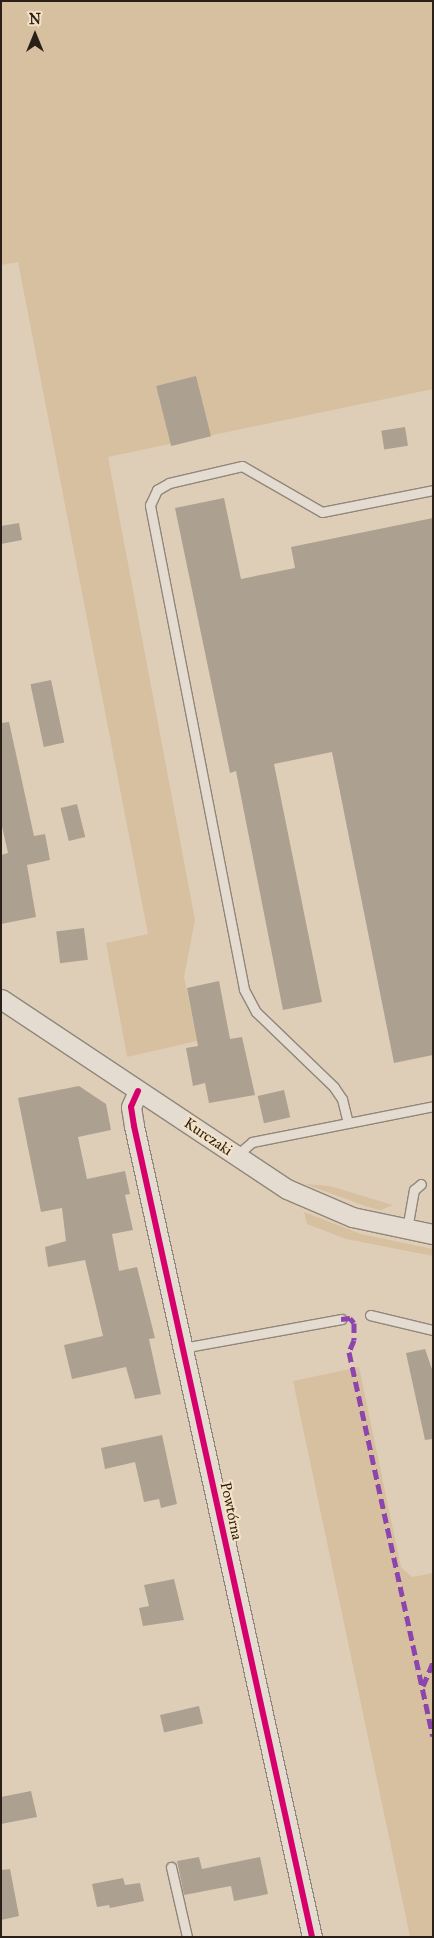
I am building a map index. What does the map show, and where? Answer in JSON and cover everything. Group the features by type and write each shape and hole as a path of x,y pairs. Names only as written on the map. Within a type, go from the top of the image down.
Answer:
{"street":[{"name":"Kurczaki","path":"1,1000 288,1189 324,1207 408,1230 433,1234"},
{"name":"Powtórna","path":"138,1091 131,1113 312,1937"}],"lane":[{"path":"348,1123 342,1099 334,1088 256,1012 244,988 150,505 157,490 169,483 242,466 322,512 433,490"},
{"path":"236,1156 252,1142 433,1106"},
{"path":"408,1230 414,1190 421,1184"},
{"path":"370,1315 433,1330"},
{"path":"182,1348 341,1319"},
{"path":"171,1867 187,1937"}],"shaded area":[{"path":"1,1 433,1 433,389 108,457 195,920 184,977 197,1041 127,1057 106,943 148,934 18,262 1,265"},
{"path":"305,1184 330,1186 393,1205 381,1210 371,1208"},
{"path":"304,1212 361,1234 433,1249 433,1256 346,1239 307,1224"},
{"path":"359,1367 401,1567 412,1577 433,1573 433,1937 410,1937 293,1381"}],"building":[{"path":"196,376 211,436 171,446 156,386"},
{"path":"405,427 408,446 384,450 381,431"},
{"path":"224,498 241,579 295,568 291,547 433,518 433,1055 394,1063 332,752 274,764 322,1002 283,1010 236,771 230,773 175,508"},
{"path":"19,523 22,540 1,544 1,526"},
{"path":"51,680 64,743 44,747 30,684"},
{"path":"9,722 34,836 45,834 50,860 27,865 36,917 1,924 1,855 8,853 1,822 1,723"},
{"path":"77,804 85,837 69,841 61,808"},
{"path":"84,928 88,960 60,963 56,931"},
{"path":"219,981 230,1039 242,1037 255,1095 209,1103 205,1083 193,1086 186,1048 198,1046 187,988"},
{"path":"79,1086 106,1104 111,1130 78,1137 87,1179 125,1171 130,1194 125,1195 133,1230 112,1234 119,1271 137,1267 155,1338 149,1339 161,1394 135,1399 126,1367 72,1379 64,1345 103,1336 85,1260 48,1267 45,1247 66,1241 62,1208 41,1212 18,1098"},
{"path":"284,1090 290,1117 264,1123 258,1096"},
{"path":"425,1349 433,1372 433,1439 425,1440 406,1353"},
{"path":"162,1435 177,1504 161,1508 159,1499 144,1502 135,1462 105,1469 101,1448"},
{"path":"174,1579 184,1620 143,1626 139,1608 149,1606 144,1585"},
{"path":"199,1706 203,1724 164,1733 160,1715"},
{"path":"31,1791 37,1817 1,1824 1,1797"},
{"path":"199,1857 202,1869 260,1857 268,1894 234,1901 231,1886 184,1895 177,1861"},
{"path":"10,1869 19,1916 1,1920 1,1870"},
{"path":"123,1878 125,1885 140,1883 144,1901 110,1908 109,1905 97,1907 92,1884"}],"marked path":[{"path":"341,1319 350,1318 354,1323 354,1340 349,1352 433,1736"},
{"path":"423,1686 433,1662"}],"cycle path":[{"path":"138,1091 131,1107 134,1126 312,1937"}]}
